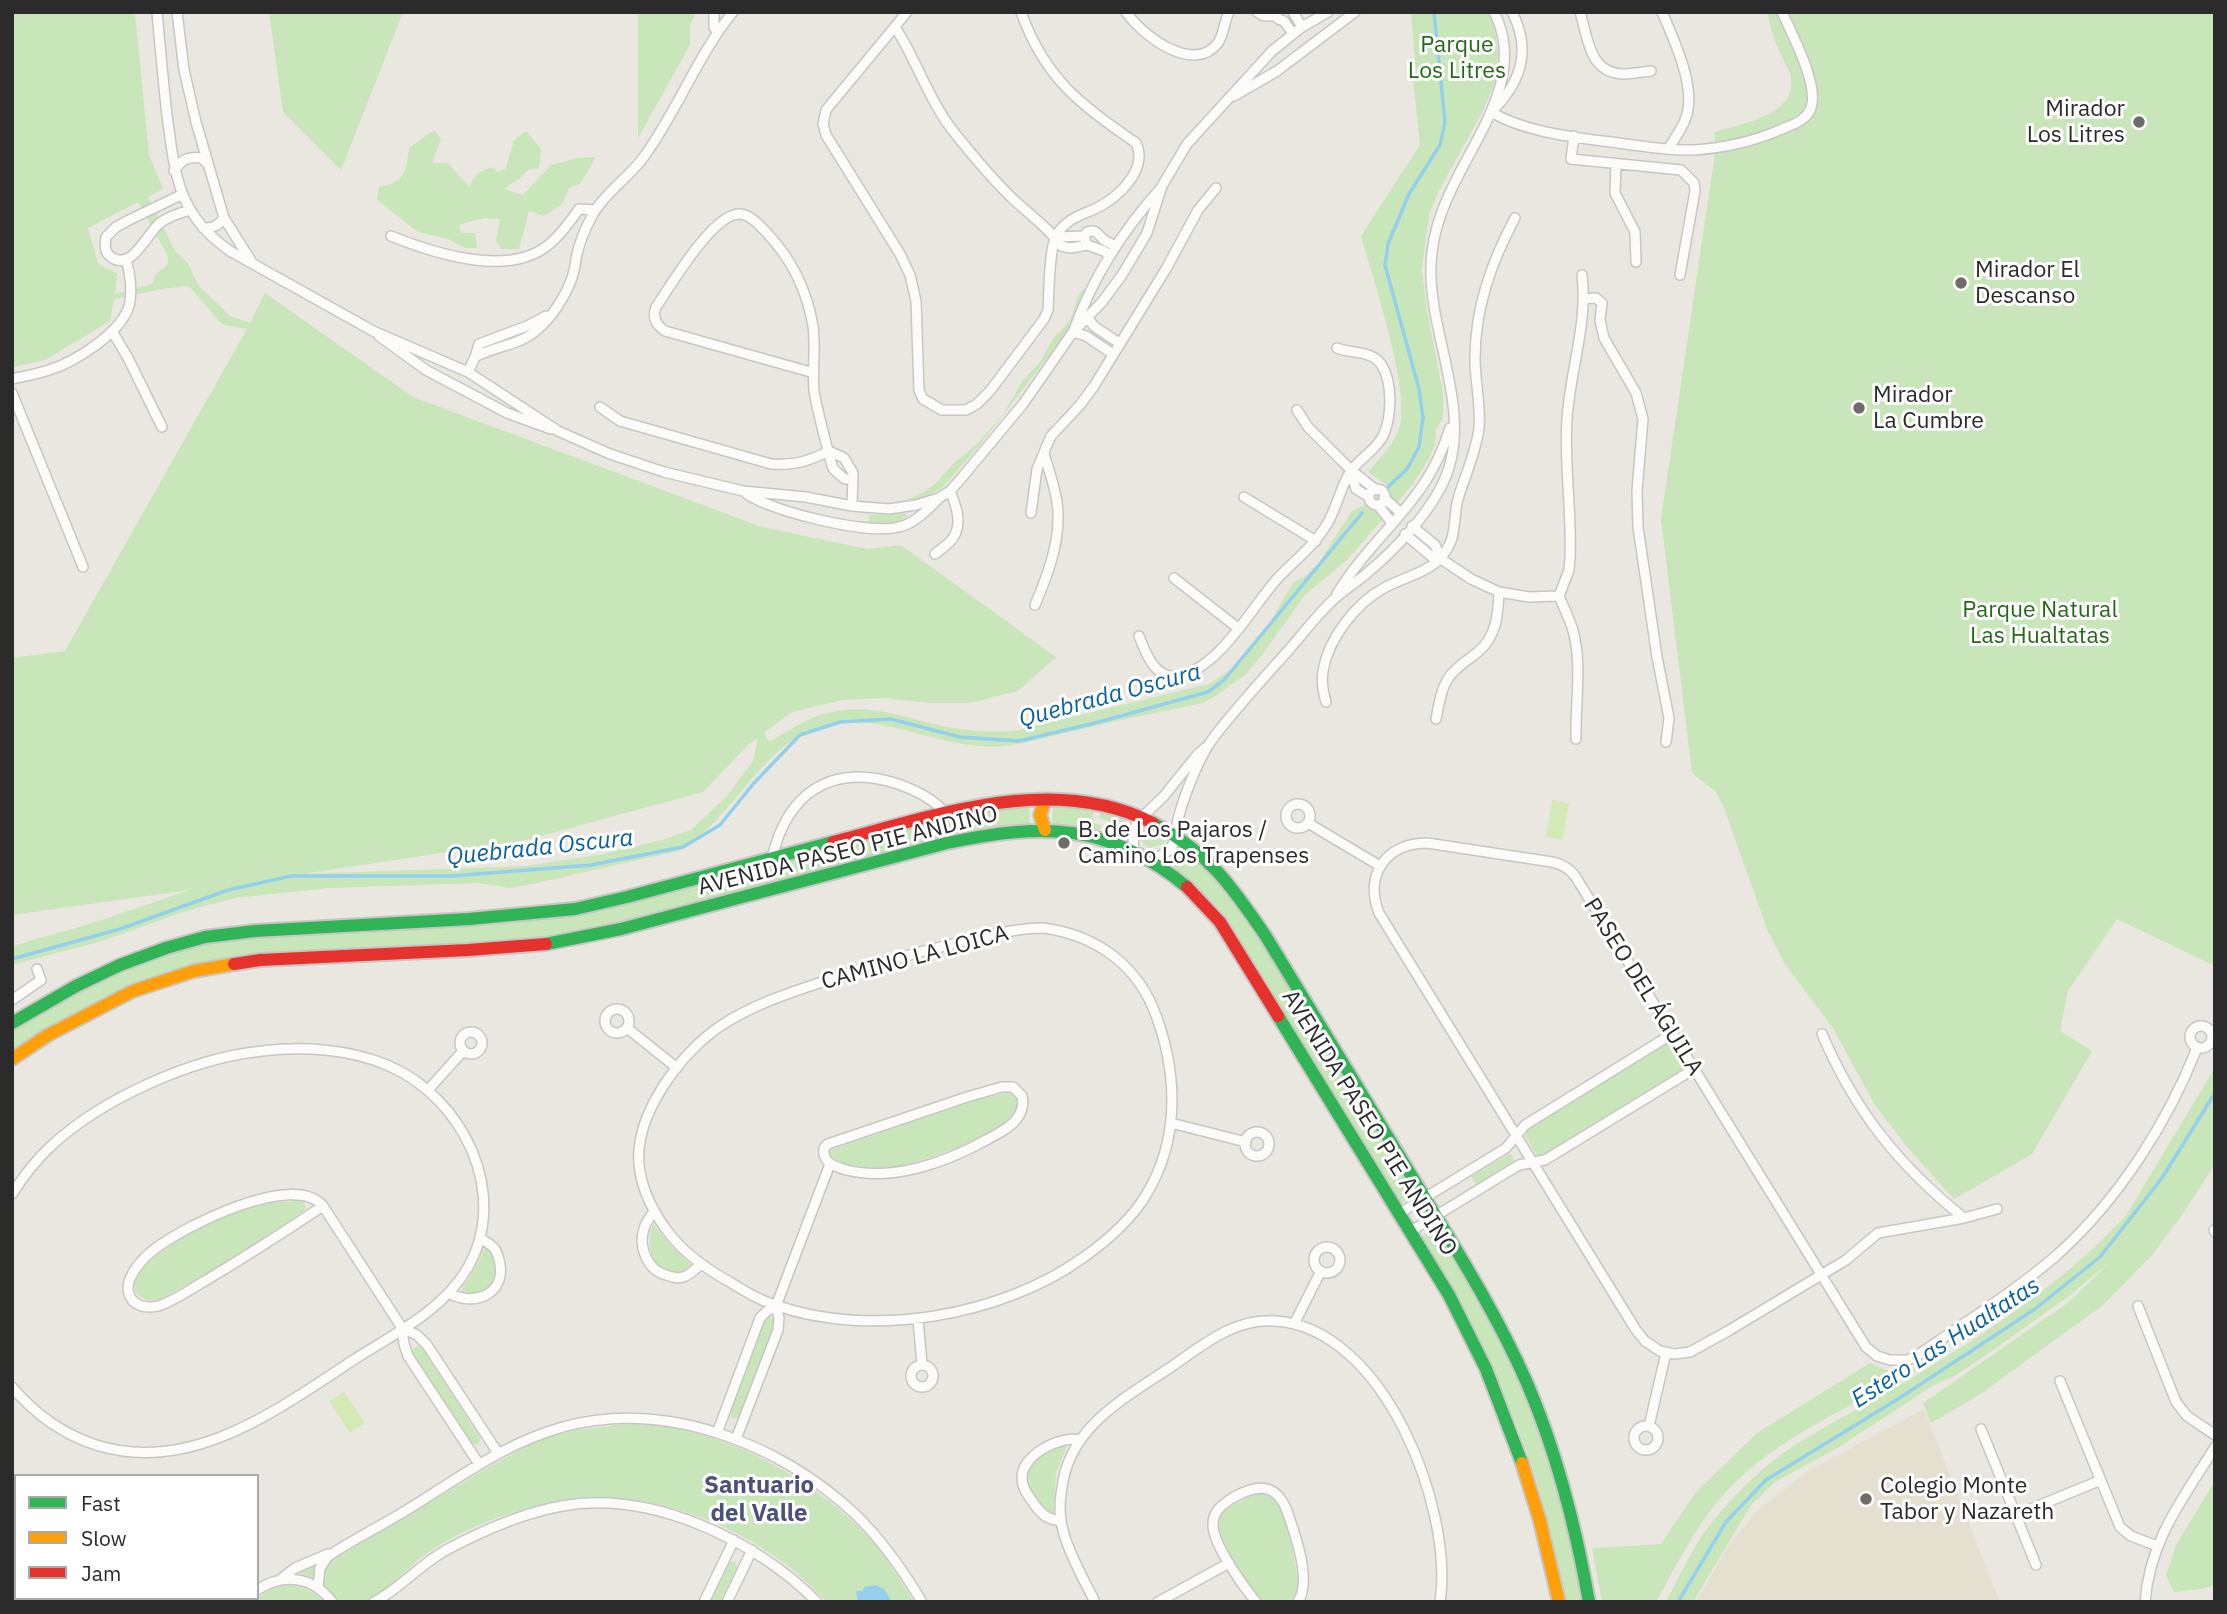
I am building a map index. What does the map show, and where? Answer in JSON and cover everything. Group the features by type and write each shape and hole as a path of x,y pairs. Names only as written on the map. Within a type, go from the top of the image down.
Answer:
{"main road":[{"name":"AVENIDA PASEO PIE ANDINO","path":"12,1023 46,1002 122,964 192,940 253,930 497,918 563,911 945,813 996,804 1045,800 1100,804 1141,817 1175,834 1213,865 1239,897 1265,935 1483,1294 1528,1386 1562,1482 1589,1602"},
{"path":"1045,800 1040,815 1045,830"},
{"name":"AVENIDA PASEO PIE ANDINO","path":"12,1059 48,1035 134,991 174,976 215,966 260,960 468,950 552,943 621,929 966,838 1006,832 1045,830 1085,834 1135,850 1191,888 1220,922 1468,1328 1498,1392 1532,1490 1547,1543 1559,1602"}],"street":[{"path":"157,12 174,171 190,210 214,240 373,331 468,372 558,430 637,463 690,480 743,491 806,497 852,506 889,509 939,498"},
{"path":"177,12 189,96 224,218 252,262"},
{"path":"713,12 717,32"},
{"path":"468,372 475,357 521,340 538,329 551,313 572,278 584,232 595,210 643,158 717,32 733,12"},
{"path":"907,12 826,110 823,124 826,135 900,254 910,275 916,301 919,390 923,399 942,410 966,410 977,404 990,391 1048,310 1055,237 1076,215 1106,203 1124,187 1139,164 1139,148 1136,144 1082,104 1057,79 1037,49 1021,12"},
{"path":"1126,12 1144,33 1162,45 1182,53 1194,54 1207,51 1216,44 1222,36 1229,12"},
{"path":"1257,12 1264,16 1276,14 1293,34"},
{"path":"1293,12 1302,27"},
{"path":"743,491 764,504 864,528 900,527 926,512 950,491 1015,414 1073,332 1089,293 1116,246 1162,186 1188,144 1258,65 1302,27 1328,12"},
{"path":"1135,850 1133,836 1141,817 1164,796 1239,706 1333,601 1382,559 1405,534 1437,493 1448,470 1453,419 1449,379 1432,290 1432,249 1444,205 1499,93 1504,63 1501,32 1494,12"},
{"path":"1491,112 1509,93 1521,63 1521,41 1512,12"},
{"path":"1580,12 1592,54 1598,65 1610,72 1623,74 1651,71"},
{"path":"1662,12 1689,88 1689,108 1685,120 1668,149"},
{"path":"1491,112 1548,132 1668,149 1721,147 1756,138 1798,122 1808,114 1812,106 1805,64 1782,12"},
{"path":"1224,103 1267,77 1352,14"},
{"path":"895,27 932,99 951,128 1012,198 1055,237 1061,246 1071,248 1085,241"},
{"path":"1258,65 1261,73 1267,77"},
{"path":"1574,136 1571,159 1681,170 1693,183 1695,191 1680,275"},
{"path":"174,171 187,158 201,158 209,165"},
{"path":"1616,164 1615,193 1634,232 1636,262"},
{"path":"1073,332 1088,319 1122,275 1150,224 1162,186"},
{"path":"1031,513 1037,469 1051,436 1080,405 1166,269 1198,210 1216,188"},
{"path":"183,194 116,228 106,237 105,248 110,256 118,260 134,256 161,221 190,210"},
{"path":"391,236 414,246 481,261 500,262 524,258 547,246 579,209 595,210"},
{"path":"814,373 665,331 657,324 654,315 656,306 709,232 725,218 739,214 751,218 777,245 795,271 812,321 815,343 814,392 833,468 845,479 852,479"},
{"path":"1136,217 1142,217 1150,224"},
{"path":"203,228 219,225 224,218"},
{"path":"1326,702 1322,685 1324,664 1334,642 1352,616 1381,589 1427,569 1441,559 1453,532 1457,505 1472,460 1479,426 1475,359 1481,303 1494,262 1515,218"},
{"path":"1085,241 1087,232 1093,230 1116,246"},
{"path":"1085,241 1110,256"},
{"path":"12,379 51,370 78,358 112,331 130,305 130,273 126,259"},
{"path":"1576,739 1576,653 1572,628 1559,596 1569,570 1570,558 1566,441 1583,299 1582,275"},
{"path":"1089,293 1102,302"},
{"path":"1583,299 1596,298 1602,303 1600,320 1604,338 1636,393 1642,412 1637,491 1638,527 1669,718 1666,742"},
{"path":"1088,319 1119,343"},
{"path":"112,331 162,427"},
{"path":"373,331 426,370 507,413 541,427 558,430"},
{"path":"1073,332 1086,336 1113,354"},
{"path":"407,357 408,351 414,348"},
{"path":"1139,636 1146,654 1158,670 1166,675 1175,677 1194,669 1213,656 1239,629 1276,580 1315,541 1332,514 1351,470 1371,452 1383,436 1389,410 1388,388 1382,367 1375,358 1337,348"},
{"path":"12,393 83,567"},
{"path":"507,413 514,400"},
{"path":"600,407 620,421 771,464 793,465 829,451"},
{"path":"1297,410 1308,427 1372,493 1383,493 1381,501 1392,523"},
{"path":"1333,601 1372,545 1424,484 1438,460 1453,419"},
{"path":"829,451 844,458 853,473 852,506"},
{"path":"1035,605 1053,553 1058,520 1056,500 1043,452"},
{"path":"1424,484 1432,486 1437,493"},
{"path":"935,554 956,532 958,512 950,491"},
{"path":"802,514 798,506 806,497"},
{"path":"1244,497 1315,541"},
{"path":"1381,501 1401,513"},
{"path":"904,506 910,510 910,522"},
{"path":"1412,526 1435,545 1441,559"},
{"path":"1405,534 1429,555 1499,592 1529,597 1559,596"},
{"path":"1372,545 1375,554 1382,559"},
{"path":"1174,578 1239,629"},
{"path":"1436,719 1449,678 1456,669 1480,651 1493,632 1498,613 1499,592"},
{"path":"1152,860 1170,849 1182,805 1209,744"},
{"name":"AVENIDA PASEO PIE ANDINO","path":"772,858 781,829 793,811 813,790 837,778 863,777 900,785 930,800 945,813"},
{"path":"1164,796 1174,798 1182,805"},
{"path":"1308,823 1380,866 1374,887 1379,913 1640,1336 1650,1345 1666,1353 1681,1354 1698,1349 1857,1252 1878,1233 1964,1218 1997,1209"},
{"name":"PASEO DEL ÁGUILA","path":"1380,866 1399,848 1427,843 1565,866 1575,876 1862,1341 1872,1352 1884,1359 1908,1360 2035,1273 2082,1230 2117,1188 2150,1139 2182,1085 2197,1048"},
{"name":"CAMINO LA LOICA","path":"1044,928 1068,932 1093,942 1121,961 1139,981 1154,1010 1168,1054 1173,1093 1171,1123 1163,1156 1148,1192 1131,1216 1093,1251 1060,1273 1012,1295 969,1309 918,1319 845,1319 805,1313 776,1306 745,1291 701,1264 673,1238 654,1212 641,1174 640,1145 656,1100 695,1046 745,1011 777,997 846,974 931,950 1014,931 1044,928"},
{"path":"12,1000 41,980 37,969"},
{"path":"626,1028 677,1068"},
{"path":"1400,1213 1506,1148 1525,1125 1672,1034"},
{"path":"1822,1034 1850,1092 1885,1142 1926,1185 1964,1218"},
{"path":"12,1194 42,1154 82,1122 167,1076 219,1059 267,1050 303,1049 368,1058 390,1066 428,1090 456,1123 470,1147 479,1169 484,1208 480,1238 468,1268 436,1306 302,1393 218,1439 177,1451 132,1452 103,1447 80,1439 43,1418 12,1387"},
{"path":"428,1090 463,1051"},
{"path":"1411,1231 1519,1165 1545,1160 1694,1069"},
{"path":"1013,1087 1022,1096 1021,1111 1008,1127 968,1149 938,1161 901,1171 874,1173 850,1171 830,1164 823,1152 828,1144 990,1090 1013,1087"},
{"path":"1171,1123 1246,1142"},
{"path":"736,1440 778,1330 776,1306 830,1164"},
{"path":"323,1206 244,1258 174,1299 150,1307 139,1305 130,1297 129,1282 146,1257 169,1239 217,1214 250,1202 276,1196 310,1196 323,1206 402,1328 408,1356 479,1464"},
{"path":"654,1212 645,1226 643,1236 645,1256 651,1267 658,1273 678,1278 687,1276 701,1264"},
{"path":"449,1293 472,1299 487,1294 497,1286 501,1276 498,1254 480,1238"},
{"path":"1294,1324 1321,1271"},
{"path":"718,1433 760,1318 776,1306"},
{"path":"2138,1306 2176,1402 2187,1416 2215,1435"},
{"path":"918,1319 922,1365"},
{"path":"1095,1602 1068,1546 1061,1521 1061,1492 1072,1452 1093,1423 1111,1408 1227,1330 1261,1321 1294,1324 1333,1343 1361,1367 1378,1388 1412,1446 1425,1479 1440,1543 1440,1602"},
{"path":"402,1328 417,1335 427,1345 498,1453"},
{"path":"1649,1426 1666,1353"},
{"path":"2060,1381 2123,1531 2157,1546"},
{"path":"259,1589 281,1579 295,1568 333,1553 498,1453 550,1431 604,1419 632,1418 670,1421 718,1433 797,1471 847,1507 890,1553 922,1602"},
{"path":"1981,1429 2036,1565"},
{"path":"1061,1521 1043,1515 1024,1489 1022,1474 1028,1461 1055,1443 1068,1438 1080,1440"},
{"path":"2145,1602 2148,1576 2157,1546 2169,1521 2215,1447"},
{"path":"2016,1515 2101,1480"},
{"path":"1256,1602 1229,1563 1213,1531 1213,1521 1217,1510 1226,1503 1249,1490 1264,1488 1274,1492 1287,1511 1303,1571 1304,1589 1298,1602"},
{"path":"374,1602 385,1598 427,1562 463,1541 510,1520 562,1506 604,1504 648,1510 692,1522 734,1540 788,1575 817,1602"},
{"path":"704,1602 734,1540"},
{"path":"727,1602 752,1550"},
{"path":"318,1587 320,1568 333,1553"},
{"path":"1158,1602 1229,1563"},
{"path":"281,1579 296,1579 318,1587 332,1602"}],"shaded area":[{"name":"Colegio Monte Tabor y Nazareth","path":"1924,1409 2000,1602 1696,1602 1728,1546 1758,1510 1808,1471"}],"green space":[{"name":"Parque Los Litres","path":"12,12 135,12 149,155 163,189 148,197 175,251 188,263 198,285 230,316 250,323 265,293 413,397 762,527 867,549 901,545 1056,657 1018,691 970,703 932,703 884,698 842,700 792,712 765,732 766,738 771,741 812,718 855,709 882,711 964,729 1014,731 1209,684 1233,668 1267,628 1293,583 1318,564 1351,512 1369,502 1388,486 1368,472 1399,429 1402,412 1400,389 1389,334 1361,236 1420,145 1413,79 1416,72 1411,12 1489,12 1495,29 1498,55 1495,82 1483,111 1438,192 1429,215 1422,270 1443,393 1443,418 1436,429 1435,444 1413,484 1348,559 1305,595 1246,674 1203,703 1005,746 956,743 884,725 835,724 811,730 792,740 775,754 712,824 678,851 509,888 479,883 329,888 235,898 183,912 102,941 12,965 12,946 93,923 190,890 12,915 12,658 65,651 247,329 220,322 189,286 161,289 114,299 110,321 45,360 12,367","holes":["138,202 167,254 168,263 156,275 152,284 115,294 117,274 98,264 88,228","758,738 753,761 726,797 691,830 662,840 603,854 526,866 303,874 526,840 703,792"]},
{"path":"269,12 403,12 341,170 283,112"},
{"path":"638,12 696,12 690,25 690,45 638,138"},
{"name":"Parque Natural Las Hualtatas","path":"1767,12 2215,12 2215,966 2117,919 2068,991 2060,1031 2092,1051 2032,1154 1954,1199 1907,1147 1875,1105 1833,1028 1785,964 1767,929 1724,808 1716,792 1692,773 1661,519 1714,160 1715,132 1765,116 1785,101 1790,91 1790,74 1775,40"},
{"path":"434,130 441,139 432,163 448,163 469,187 481,171 493,167 498,173 506,168 514,140 526,131 541,149 539,168 528,170 504,189 523,195 551,165 577,158 596,157 580,184 570,187 562,204 544,216 529,211 519,249 502,249 496,241 500,219 484,218 459,225 461,233 475,233 477,248 465,248 448,239 418,232 377,200 379,187 394,183 403,175 409,148"},
{"path":"1089,285 1073,321 1058,344 979,446 942,488 923,499 904,504 870,506 870,502 905,501 924,492 978,443 1004,413 1023,380 1040,362 1054,337 1065,327 1072,316 1078,295"},
{"path":"904,513 907,516 898,522 869,524 869,515"},
{"path":"1552,800 1569,803 1563,840 1546,837"},
{"path":"1053,806 1094,809 1092,823 1101,825 1100,832 1052,824"},
{"path":"1029,807 1030,825 973,832 583,931 520,940 244,956 202,965 163,976 106,999 48,1028 12,1053 12,1030 29,1018 131,966 172,951 260,935 503,924 591,911 949,818 975,812"},
{"path":"1101,811 1127,818 1124,824 1124,839 1106,834 1109,821 1099,818"},
{"path":"1144,827 1162,837 1166,841 1164,844 1150,848 1144,845 1141,829"},
{"path":"1182,847 1207,868 1237,904 1411,1185 1413,1192 1410,1201 1402,1202 1397,1198 1216,906 1187,877 1166,862"},
{"path":"1666,1043 1673,1046 1684,1064 1681,1071 1545,1156 1537,1155 1526,1137 1526,1129"},
{"path":"2215,1068 2215,1164 2152,1255 2103,1305 1979,1395 1931,1423 1923,1403 2069,1302 2111,1261 2069,1296 1953,1377 1934,1385 1839,1447 1775,1482 1751,1505 1693,1602 1666,1602 1710,1524 1744,1487 1772,1462 1805,1439 1898,1386 1989,1329 2048,1287 2102,1240 2127,1214"},
{"path":"1013,1094 1017,1102 1015,1111 1006,1122 976,1139 938,1155 903,1165 875,1168 843,1163 829,1155 829,1151 848,1144 977,1100"},
{"path":"1509,1154 1514,1161 1476,1185 1471,1177"},
{"path":"304,1202 304,1211 232,1259 161,1299 146,1300 135,1291 135,1280 142,1269 153,1258 183,1238 244,1209"},
{"path":"653,1224 670,1245 691,1264 685,1271 676,1273 658,1268 650,1247"},
{"path":"1429,1228 1435,1229 1441,1236 1512,1367 1546,1456 1583,1602 1564,1602 1545,1513 1530,1461 1508,1403 1482,1347 1423,1239"},
{"path":"483,1249 488,1249 493,1256 494,1278 483,1291 463,1295 461,1291 479,1262"},
{"path":"769,1316 775,1321 741,1415 736,1419 731,1417 731,1411 765,1319"},
{"path":"417,1346 422,1348 480,1438 477,1445 472,1443 413,1353"},
{"path":"1870,1363 1891,1372 1916,1369 1790,1439 1745,1474 1704,1519 1656,1602 1602,1602 1592,1548 1661,1544 1696,1492 1757,1433"},
{"path":"344,1391 365,1423 350,1433 329,1401"},
{"path":"632,1423 679,1429 734,1445 804,1483 864,1532 885,1557 914,1602 827,1602 779,1559 722,1526 660,1505 596,1497 554,1501 531,1507 462,1533 419,1559 376,1602 339,1602 322,1583 299,1573 300,1570 342,1555 536,1441 577,1430"},
{"path":"1063,1443 1067,1446 1056,1473 1054,1514 1050,1515 1042,1508 1026,1479 1028,1471 1038,1459"},
{"path":"2215,1481 2215,1585 2174,1592 2166,1575 2176,1545"},
{"path":"1255,1493 1273,1498 1284,1518 1298,1583 1298,1592 1290,1602 1264,1602 1237,1567 1222,1538 1219,1527 1221,1512"},
{"path":"735,1561 737,1567 720,1602 710,1602 730,1562"},
{"path":"279,1587 299,1587 325,1602 254,1602"}],"water":[{"path":"876,1585 884,1589 892,1602 858,1602 856,1591"}],"waterway":[{"name":"Quebrada Oscura","path":"1388,487 1407,469 1419,447 1423,418 1419,389 1385,265 1388,244 1409,194 1440,145 1445,122 1434,12"},
{"name":"Quebrada Oscura","path":"12,959 120,929 228,890 291,876 452,876 591,865 683,847 720,825 754,783 800,735 840,722 891,719 960,737 1019,741 1208,692 1224,680 1362,513"},
{"name":"Estero Las Hualtatas","path":"1678,1602 1726,1522 1766,1480 1898,1399 2035,1309 2100,1257 2162,1178 2215,1093"}],"traffic: fast":[{"path":"1153,823 1204,858 1253,917 1487,1303 1515,1356 1548,1436 1572,1519 1589,1602"},
{"path":"546,944 621,929 947,843 1014,832 1073,833 1102,839 1130,850 1187,887"},
{"path":"12,1023 76,986 120,965 205,937 255,931 469,919 575,909 833,842"},
{"path":"1278,1016 1449,1295 1486,1369 1522,1463"}],"traffic: slow":[{"path":"1045,800 1040,815 1045,830"},
{"path":"12,1059 48,1035 133,991 194,971 234,964"},
{"path":"1522,1463 1540,1521 1559,1602"}],"traffic: jam":[{"path":"833,842 952,811 1034,800 1075,801 1114,808 1153,823"},
{"path":"1187,887 1220,922 1278,1016"},
{"path":"234,964 260,960 546,944"}],"place":[{"name":"Mirador Los Litres","path":"2139,122"},
{"name":"Mirador El Descanso","path":"1961,283"},
{"name":"Mirador La Cumbre","path":"1859,408"},
{"name":"B. de Los Pajaros / Camino Los Trapenses","path":"1064,843"},
{"name":"Colegio Monte Tabor y Nazareth","path":"1866,1499"}],"district":[{"name":"Santuario del Valle","path":"759,1500"}]}
